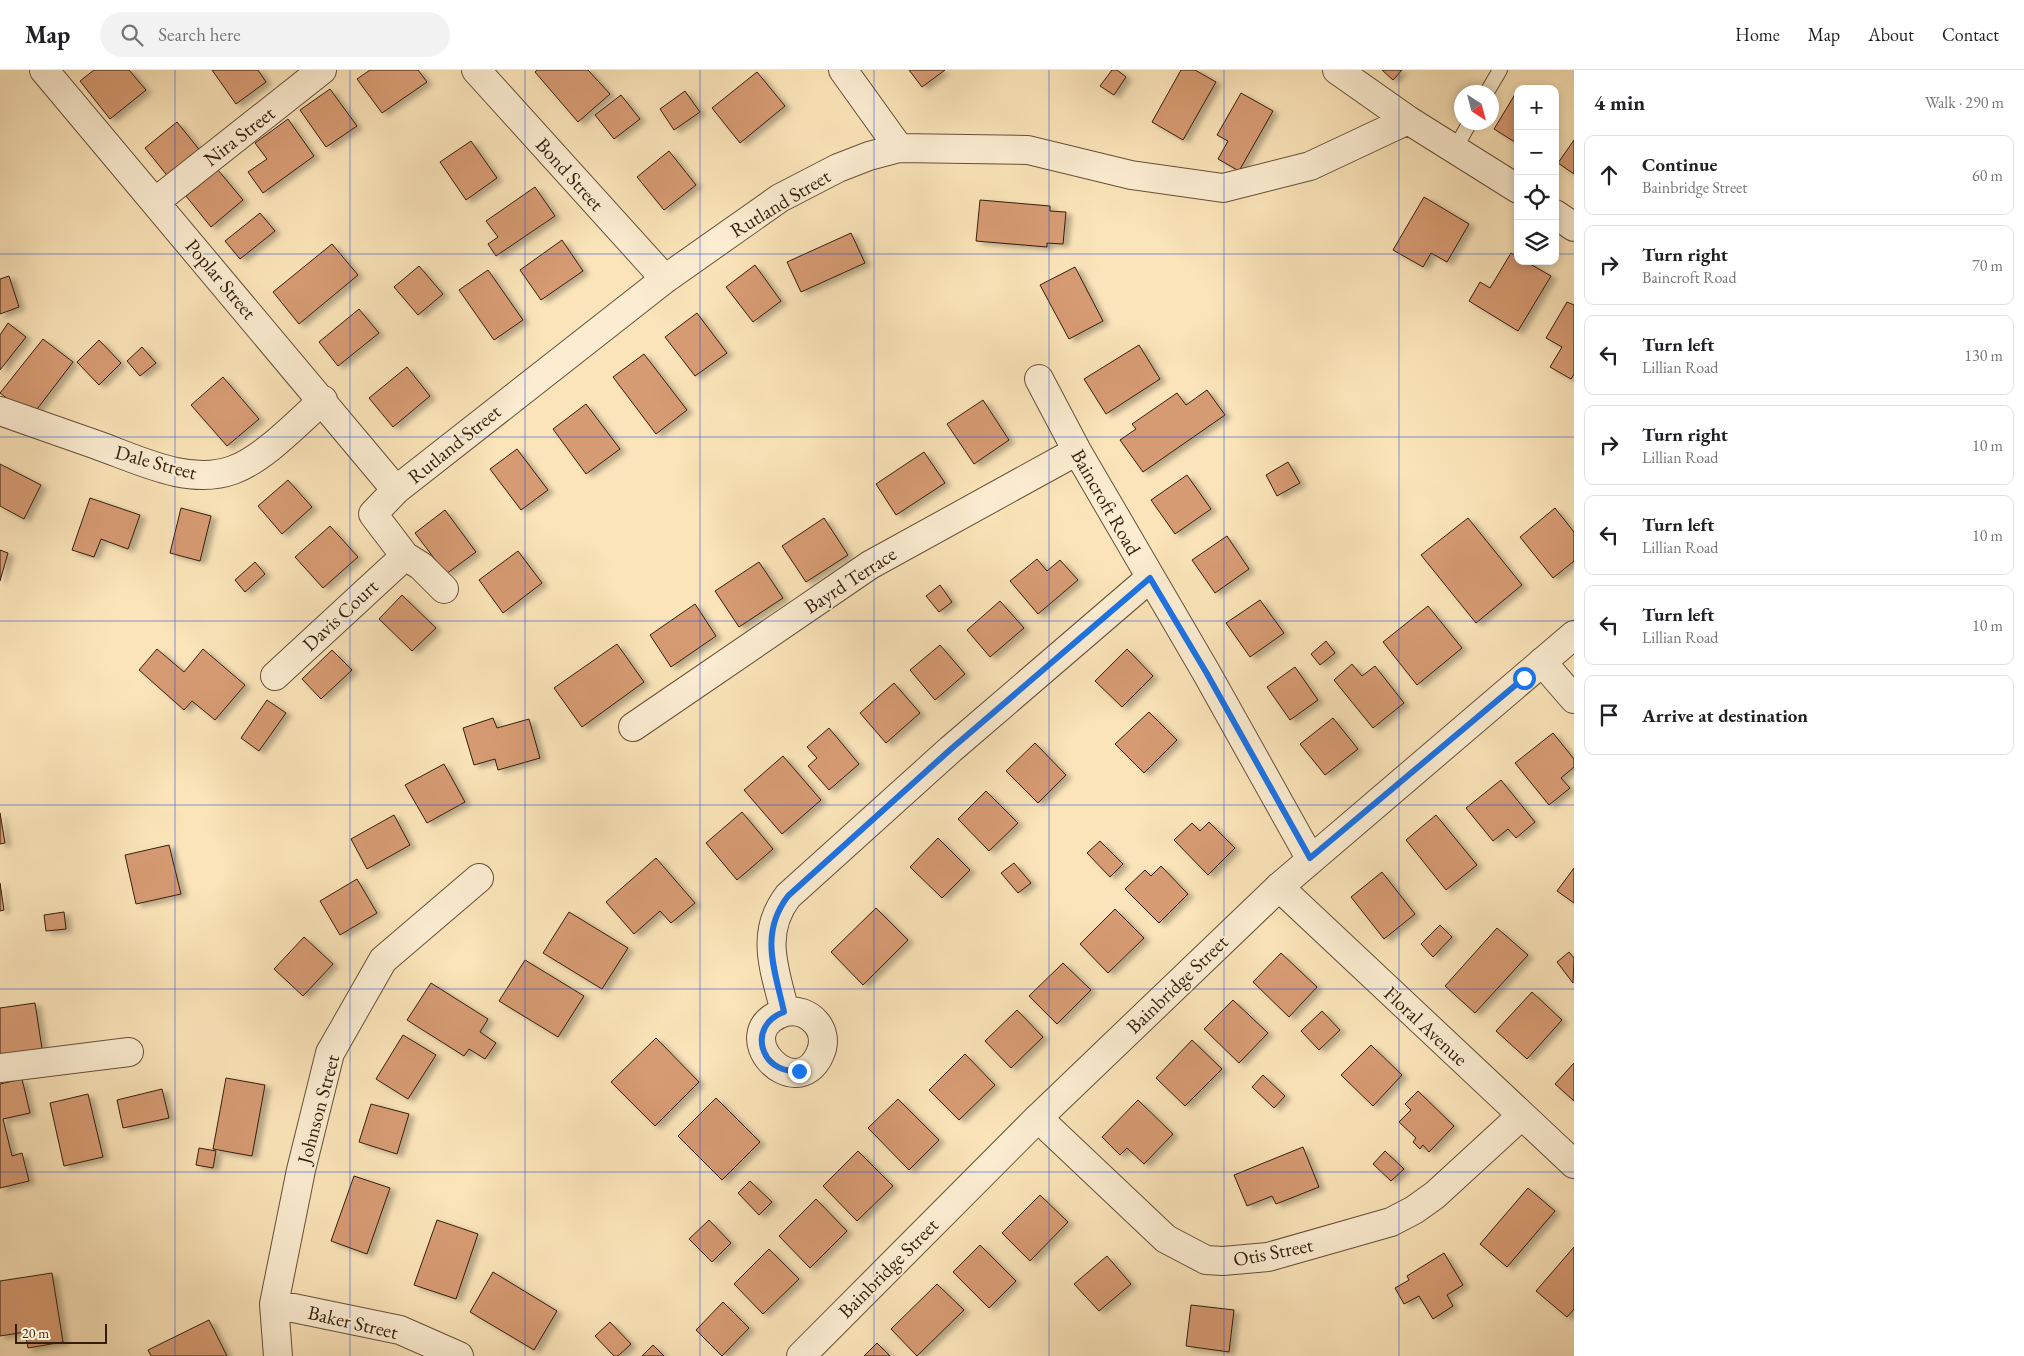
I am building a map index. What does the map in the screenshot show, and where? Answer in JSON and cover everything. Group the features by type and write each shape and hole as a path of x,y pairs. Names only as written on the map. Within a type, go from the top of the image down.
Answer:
{"street":[{"name":"Poplar Street","path":"44,70 323,400 396,490"},
{"name":"Nira Street","path":"156,202 322,70"},
{"name":"Bond Street","path":"476,70 665,278"},
{"path":"843,70 899,148"},
{"path":"1337,70 1408,120 1514,186"},
{"name":"Rutland Street","path":"406,556 373,514 396,490 665,278 780,198 838,168 899,148 1028,150 1131,175 1223,188 1310,166 1408,120"},
{"path":"1559,217 1574,227"},
{"name":"Baincroft Road","path":"1038,379 1077,451 1206,672 1310,858"},
{"name":"Dale Street","path":"0,411 161,467 207,475 234,470 253,459 276,442 323,400"},
{"name":"Bayrd Terrace","path":"633,726 870,565 1077,451"},
{"path":"406,556 421,566 444,589"},
{"name":"Davis Court","path":"275,676 406,556"},
{"path":"784,1012 773,964 771,935 774,920 788,896 951,749 1150,578"},
{"name":"Bainbridge Street","path":"801,1356 1038,1118 1310,858 1574,635"},
{"path":"1542,662 1574,699"},
{"name":"Johnson Street","path":"278,1356 274,1304 301,1170 330,1053 383,960 479,878"},
{"name":"Floral Avenue","path":"1279,887 1574,1164"},
{"path":"0,1068 129,1052"},
{"name":"Otis Street","path":"1038,1118 1166,1239 1206,1260 1223,1261 1268,1257 1392,1222 1414,1210 1435,1195 1521,1116"},
{"name":"Baker Street","path":"274,1304 400,1330 459,1356"}],"lane":[{"path":"1491,85 1500,70"},
{"path":"1455,149 1466,130"}],"building":[{"path":"94,70 129,70 146,90 110,119 80,81"},
{"path":"212,70 258,70 266,82 236,104"},
{"path":"370,70 418,70 427,82 382,113 357,79"},
{"path":"537,70 588,70 610,94 578,122 535,72"},
{"path":"909,70 945,70 922,87"},
{"path":"1112,70 1117,70 1126,77 1114,95 1100,86"},
{"path":"1181,70 1195,70 1216,82 1183,140 1152,122"},
{"path":"1382,70 1402,70 1393,80"},
{"path":"757,72 785,106 740,143 712,108"},
{"path":"330,89 357,126 326,147 300,110"},
{"path":"685,91 700,112 674,130 660,109"},
{"path":"1241,93 1273,111 1239,171 1218,159 1228,141 1217,135"},
{"path":"621,95 640,119 614,139 595,115"},
{"path":"1514,96 1514,142 1496,130 1499,130 1499,121"},
{"path":"288,119 314,156 263,193 248,172 267,159 255,143"},
{"path":"177,122 202,153 170,179 145,148"},
{"path":"1574,140 1574,174 1559,164"},
{"path":"471,141 497,178 466,200 440,162"},
{"path":"669,151 696,185 664,210 637,177"},
{"path":"218,170 243,200 211,227 186,196"},
{"path":"535,187 555,216 496,256 488,244 498,237 486,221"},
{"path":"1424,197 1469,224 1447,262 1431,253 1423,267 1393,250"},
{"path":"980,200 1050,206 1050,211 1066,212 1063,244 1047,243 1047,247 976,241"},
{"path":"260,213 275,231 240,259 225,241"},
{"path":"851,233 865,263 801,292 787,262"},
{"path":"562,240 583,271 541,300 520,270"},
{"path":"332,244 358,275 299,324 273,292"},
{"path":"1511,253 1514,255 1514,265 1532,265 1551,276 1518,331 1469,301 1480,282 1490,288"},
{"path":"755,265 781,301 753,322 726,287"},
{"path":"419,266 443,294 418,315 394,287"},
{"path":"1075,267 1103,321 1069,339 1040,285"},
{"path":"488,270 523,320 494,340 459,290"},
{"path":"9,276 19,307 0,314 0,279"},
{"path":"1567,302 1574,305 1574,374 1571,379 1550,367 1562,347 1546,338"},
{"path":"359,309 379,333 338,366 319,342"},
{"path":"697,313 727,353 695,376 665,337"},
{"path":"8,323 26,337 0,370 0,335"},
{"path":"43,339 73,362 31,417 0,393"},
{"path":"99,340 121,363 99,385 77,362"},
{"path":"1139,345 1160,379 1106,414 1084,379"},
{"path":"142,347 156,363 140,376 127,361"},
{"path":"644,354 687,410 656,434 613,377"},
{"path":"407,367 430,396 393,427 369,398"},
{"path":"223,377 259,419 227,446 191,405"},
{"path":"1207,390 1225,415 1143,472 1120,440 1136,429 1132,424 1177,393 1186,405"},
{"path":"983,400 1009,440 974,464 947,424"},
{"path":"586,404 620,449 586,474 553,429"},
{"path":"517,449 548,490 521,510 490,469"},
{"path":"924,452 945,483 896,515 876,484"},
{"path":"1288,462 1300,483 1277,496 1266,475"},
{"path":"0,464 41,485 24,519 0,506"},
{"path":"1187,475 1211,509 1175,534 1151,500"},
{"path":"288,480 312,507 282,534 258,506"},
{"path":"90,498 140,515 128,549 101,539 94,557 72,550"},
{"path":"181,508 211,516 200,561 170,553"},
{"path":"1555,508 1574,532 1574,561 1553,578 1520,537"},
{"path":"445,510 476,552 446,574 415,533"},
{"path":"824,518 848,555 806,582 782,546"},
{"path":"1468,518 1522,585 1476,623 1421,555"},
{"path":"330,526 358,557 323,588 295,557"},
{"path":"1227,536 1249,569 1215,593 1192,560"},
{"path":"0,550 8,553 0,581"},
{"path":"518,551 542,583 503,613 479,580"},
{"path":"1037,559 1047,571 1060,560 1078,580 1038,614 1010,581"},
{"path":"255,562 265,574 245,592 235,580"},
{"path":"759,562 783,598 739,627 715,591"},
{"path":"940,585 952,602 939,612 926,596"},
{"path":"402,595 436,628 412,651 379,619"},
{"path":"1260,600 1284,633 1250,657 1226,623"},
{"path":"1000,601 1024,628 990,657 967,630"},
{"path":"695,604 716,636 671,667 650,635"},
{"path":"1428,606 1462,648 1417,685 1383,642"},
{"path":"1326,641 1335,653 1320,665 1311,654"},
{"path":"617,644 644,682 582,727 554,688"},
{"path":"940,645 965,674 935,700 910,670"},
{"path":"157,649 184,672 203,649 245,685 215,720 192,701 184,710 139,670"},
{"path":"1127,649 1153,676 1122,707 1095,681"},
{"path":"332,650 352,670 321,699 302,679"},
{"path":"1352,664 1362,676 1375,666 1404,703 1373,728 1334,680"},
{"path":"1295,667 1318,700 1290,720 1267,687"},
{"path":"894,683 920,713 886,743 860,713"},
{"path":"267,700 286,713 259,751 241,738"},
{"path":"1149,712 1177,740 1144,773 1115,744"},
{"path":"493,718 497,728 529,719 540,758 498,770 495,759 474,765 463,728"},
{"path":"1333,718 1358,749 1325,775 1300,744"},
{"path":"829,728 859,764 829,790 808,766 817,758 807,747"},
{"path":"1553,733 1574,759 1574,767 1561,778 1570,788 1549,805 1515,763"},
{"path":"1035,743 1066,775 1038,803 1006,771"},
{"path":"783,756 821,800 782,834 744,790"},
{"path":"444,764 465,802 427,823 405,785"},
{"path":"1501,780 1535,822 1516,838 1508,829 1493,841 1466,808"},
{"path":"986,791 1018,823 989,851 958,819"},
{"path":"742,812 773,849 737,880 706,843"},
{"path":"0,813 5,843 0,844"},
{"path":"394,815 410,845 367,869 351,839"},
{"path":"1436,815 1477,865 1446,890 1406,840"},
{"path":"1209,822 1235,848 1208,875 1174,840 1192,823 1200,831"},
{"path":"938,838 970,870 942,898 910,867"},
{"path":"1100,841 1123,864 1110,877 1087,853"},
{"path":"169,845 181,894 136,904 125,855"},
{"path":"656,858 695,903 671,923 660,911 634,934 606,902"},
{"path":"1014,863 1031,883 1018,893 1001,873"},
{"path":"1161,866 1188,894 1159,923 1125,889 1145,870 1151,876"},
{"path":"1574,868 1574,903 1557,891"},
{"path":"1382,872 1415,914 1384,939 1351,897"},
{"path":"357,879 377,913 340,935 320,901"},
{"path":"0,883 4,910 0,911"},
{"path":"876,908 908,940 863,985 831,952"},
{"path":"1115,909 1144,938 1108,973 1080,944"},
{"path":"64,912 66,929 46,931 44,915"},
{"path":"569,912 628,948 602,989 543,953"},
{"path":"1440,925 1452,937 1433,957 1421,944"},
{"path":"1497,928 1528,955 1475,1013 1445,986"},
{"path":"304,937 333,964 303,996 274,969"},
{"path":"1569,952 1574,958 1573,983 1557,962"},
{"path":"1281,953 1317,987 1289,1017 1253,982"},
{"path":"525,960 584,996 558,1037 499,1001"},
{"path":"1063,963 1091,990 1057,1024 1029,996"},
{"path":"431,983 488,1019 480,1032 496,1043 485,1059 469,1049 464,1056 407,1020"},
{"path":"1532,992 1562,1020 1527,1059 1496,1031"},
{"path":"1233,1000 1268,1033 1239,1063 1204,1029"},
{"path":"35,1003 43,1055 0,1061 0,1008"},
{"path":"1017,1010 1043,1037 1011,1068 985,1041"},
{"path":"1322,1011 1340,1030 1319,1050 1301,1031"},
{"path":"403,1035 436,1055 408,1099 376,1079"},
{"path":"656,1038 699,1082 655,1126 611,1082"},
{"path":"1192,1040 1222,1069 1185,1106 1156,1078"},
{"path":"1371,1045 1402,1075 1373,1106 1341,1075"},
{"path":"965,1054 995,1085 959,1120 929,1090"},
{"path":"1574,1063 1574,1101 1555,1084"},
{"path":"1263,1075 1285,1096 1274,1108 1252,1087"},
{"path":"226,1078 265,1085 252,1156 213,1149"},
{"path":"22,1079 30,1113 3,1119 12,1156 22,1153 29,1181 0,1188 0,1084"},
{"path":"162,1089 169,1118 123,1128 117,1100"},
{"path":"1418,1091 1454,1126 1429,1152 1423,1145 1420,1149 1413,1142 1416,1138 1399,1122 1411,1110 1405,1104"},
{"path":"88,1094 103,1157 64,1166 50,1103"},
{"path":"716,1098 760,1142 722,1180 678,1136"},
{"path":"898,1099 939,1140 909,1170 868,1128"},
{"path":"1138,1100 1173,1134 1144,1164 1127,1148 1120,1155 1102,1137"},
{"path":"371,1104 409,1114 397,1154 359,1142"},
{"path":"1303,1147 1319,1187 1276,1204 1272,1196 1247,1206 1234,1175"},
{"path":"199,1148 216,1151 213,1168 196,1165"},
{"path":"858,1151 893,1186 857,1221 823,1186"},
{"path":"1385,1151 1404,1169 1391,1181 1373,1164"},
{"path":"354,1176 390,1188 367,1254 331,1241"},
{"path":"750,1181 772,1202 759,1215 738,1193"},
{"path":"1528,1188 1555,1211 1507,1267 1480,1244"},
{"path":"1040,1195 1068,1222 1030,1261 1002,1233"},
{"path":"816,1199 847,1231 810,1268 779,1236"},
{"path":"437,1220 478,1234 456,1299 414,1285"},
{"path":"709,1220 731,1243 712,1262 689,1239"},
{"path":"980,1245 1016,1281 989,1308 953,1272"},
{"path":"1574,1247 1574,1309 1567,1317 1536,1291"},
{"path":"769,1249 799,1279 763,1314 734,1284"},
{"path":"1444,1253 1463,1285 1447,1295 1453,1306 1433,1319 1419,1296 1404,1304 1395,1288 1409,1280 1407,1276"},
{"path":"1107,1256 1131,1284 1099,1311 1074,1284"},
{"path":"493,1272 557,1311 534,1350 470,1312"},
{"path":"52,1273 63,1342 28,1348 25,1332 0,1336 0,1281"},
{"path":"937,1284 964,1310 917,1356 891,1329"},
{"path":"723,1302 749,1328 722,1356 696,1330"},
{"path":"1191,1305 1234,1310 1229,1352 1186,1346"},
{"path":"209,1320 227,1356 151,1356 148,1350"},
{"path":"610,1322 631,1344 618,1356 614,1356 595,1336"},
{"path":"877,1343 890,1356 864,1356"},
{"path":"653,1345 664,1356 642,1356"}],"route":[{"path":"799,1071 786,1071 774,1066 765,1056 762,1043 768,1023 778,1014 784,1012 771,950 771,935 779,908 788,896 951,749 1150,578 1206,672 1310,858 1524,678"}]}
